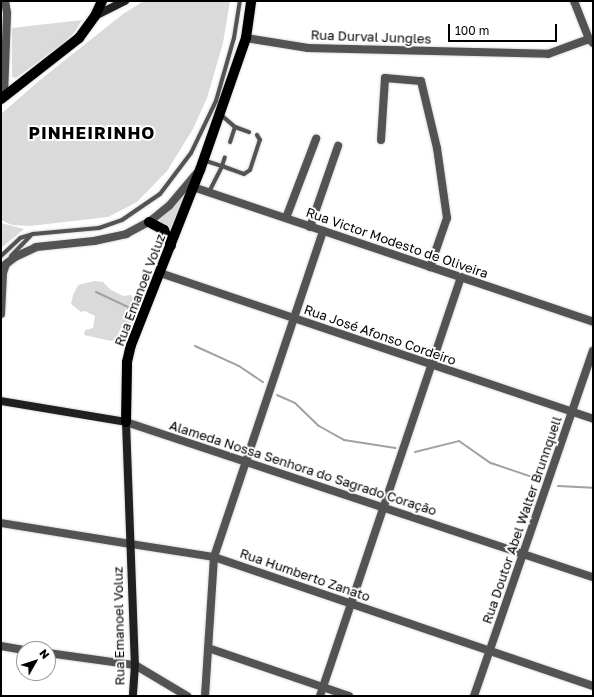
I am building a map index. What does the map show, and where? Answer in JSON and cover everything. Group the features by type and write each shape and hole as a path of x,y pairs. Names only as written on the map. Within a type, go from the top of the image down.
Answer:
{"main road":[{"path":"2,97 70,45 95,16 102,1"},
{"path":"95,16 125,1"},
{"name":"Rua Emanoel Voluz","path":"133,696 135,665 126,422 127,362 131,345 171,246 246,38 252,1"},
{"path":"149,222 164,230 171,246"},
{"name":"Alameda Nossa Senhora do Sagrado Coração","path":"1,401 126,422"}],"street":[{"path":"2,97 7,13 4,1"},
{"path":"574,1 591,41"},
{"name":"Rua Durval Jungles","path":"246,38 308,48 548,54 591,41"},
{"path":"381,140 386,78 421,81 437,148 447,218 430,267"},
{"path":"286,218 316,139"},
{"path":"310,227 338,146"},
{"path":"1,314 3,273 6,264 36,247 110,239 126,234 149,222 168,206 201,165"},
{"name":"Rua Victor Modesto de Oliveira","path":"193,187 593,322"},
{"path":"205,696 214,557 323,231"},
{"name":"Rua José Afonso Cordeiro","path":"160,273 593,419"},
{"path":"320,696 461,277"},
{"name":"Rua Doutor Abel Walter Brunnquell","path":"474,696 593,351"},
{"name":"Alameda Nossa Senhora do Sagrado Coração","path":"126,422 593,577"},
{"name":"Rua Humberto Zanato","path":"1,523 214,557 593,686"},
{"path":"1,646 16,649"},
{"path":"208,648 349,696"},
{"path":"56,654 135,665 187,696"}],"lane":[{"path":"1,256 20,238 33,234 99,228 122,220 160,194 191,153 216,101 234,38 240,1"},
{"path":"219,114 235,127 249,132"},
{"path":"230,142 235,127"},
{"path":"201,165 222,166 247,173 260,140 256,135"},
{"path":"209,192 225,157"},
{"path":"6,264 20,245 33,234"}],"shaded area":[{"path":"144,1 230,1 223,43 207,98 193,129 167,171 137,202 108,217 30,226 12,225 3,221 1,219 1,114 40,80 123,14"},
{"path":"82,20 74,33 62,44 16,78 12,77 12,28"},
{"path":"184,192 188,194 171,238 167,226 155,221"},
{"path":"1,223 24,229 1,248"},
{"path":"94,281 103,282 111,290 123,296 131,295 135,300 135,308 128,332 111,341 84,335 85,330 93,328 95,316 85,311 81,312 71,304 73,295 78,285"}],"waterway":[{"path":"96,292 130,308"},
{"path":"195,346 239,366 263,382"},
{"path":"277,395 295,403 319,426 344,440 395,448"},
{"path":"415,452 459,441 491,463 541,480"},
{"path":"558,486 593,488"}],"district":[{"name":"PINHEIRINHO","path":"92,133"}]}
